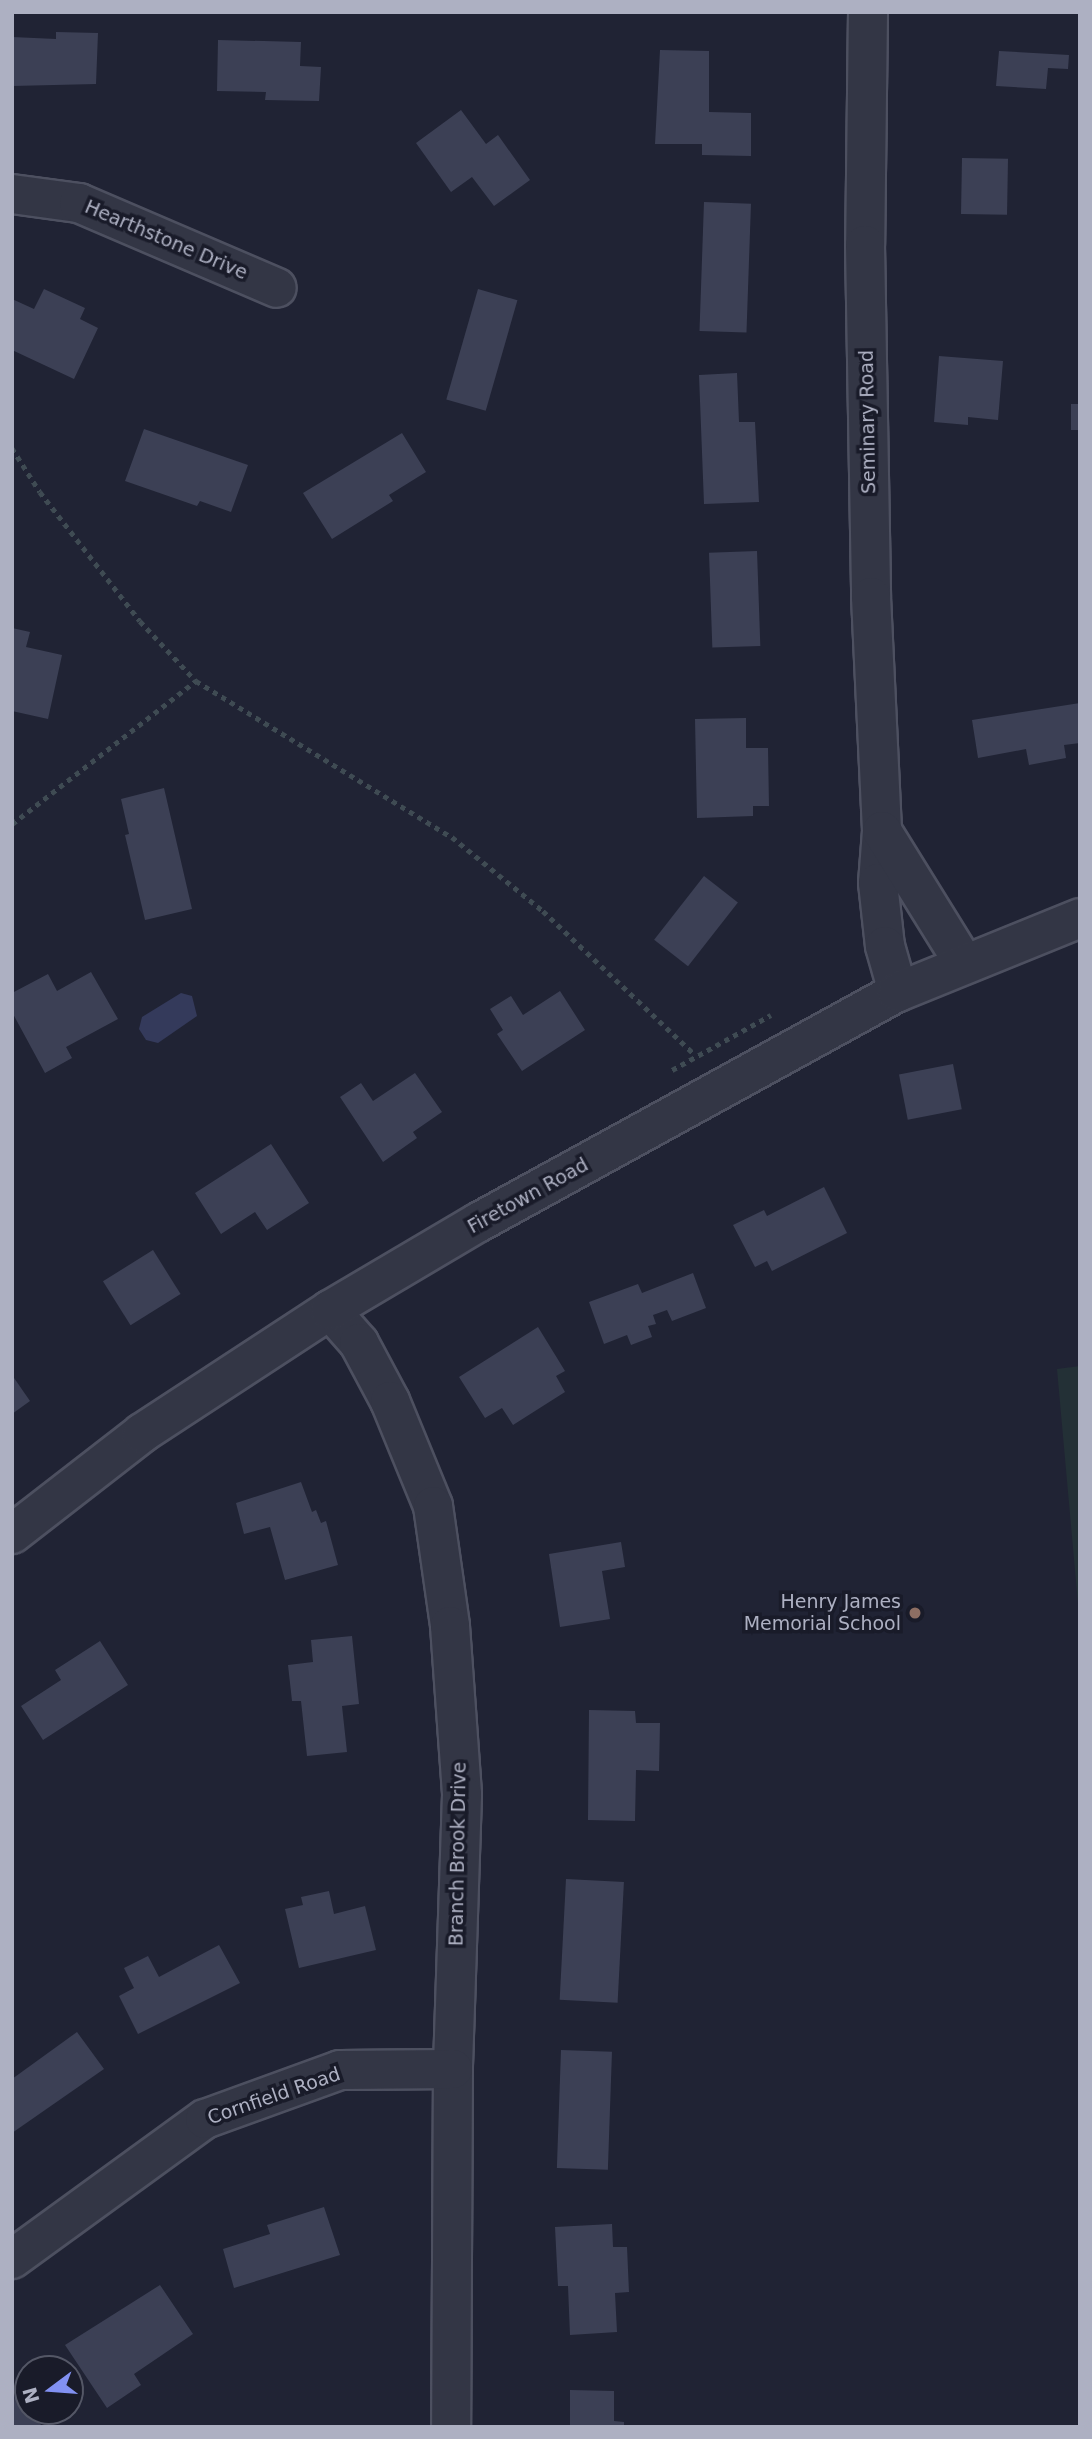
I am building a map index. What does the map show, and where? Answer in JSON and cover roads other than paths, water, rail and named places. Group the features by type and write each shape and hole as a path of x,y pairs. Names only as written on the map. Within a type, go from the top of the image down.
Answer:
{"street":[{"name":"Seminary Road","path":"868,12 865,245 871,597 882,831 878,883 885,946 898,992"},
{"name":"Hearthstone Drive","path":"12,194 79,203 277,288"},
{"name":"Seminary Road","path":"882,831 964,963"},
{"name":"Firetown Road","path":"12,1534 142,1433 330,1310 479,1222 898,992 1080,918"},
{"name":"Branch Brook Drive","path":"330,1310 359,1342 390,1401 433,1506 450,1626 462,1795 453,2069 451,2427"},
{"name":"Cornfield Road","path":"12,2259 205,2119 340,2070 453,2069"}],"water":[{"path":"181,993 192,996 197,1016 158,1043 146,1040 139,1029 142,1017"}],"place":[{"name":"Henry James Memorial School","path":"915,1613"}]}
